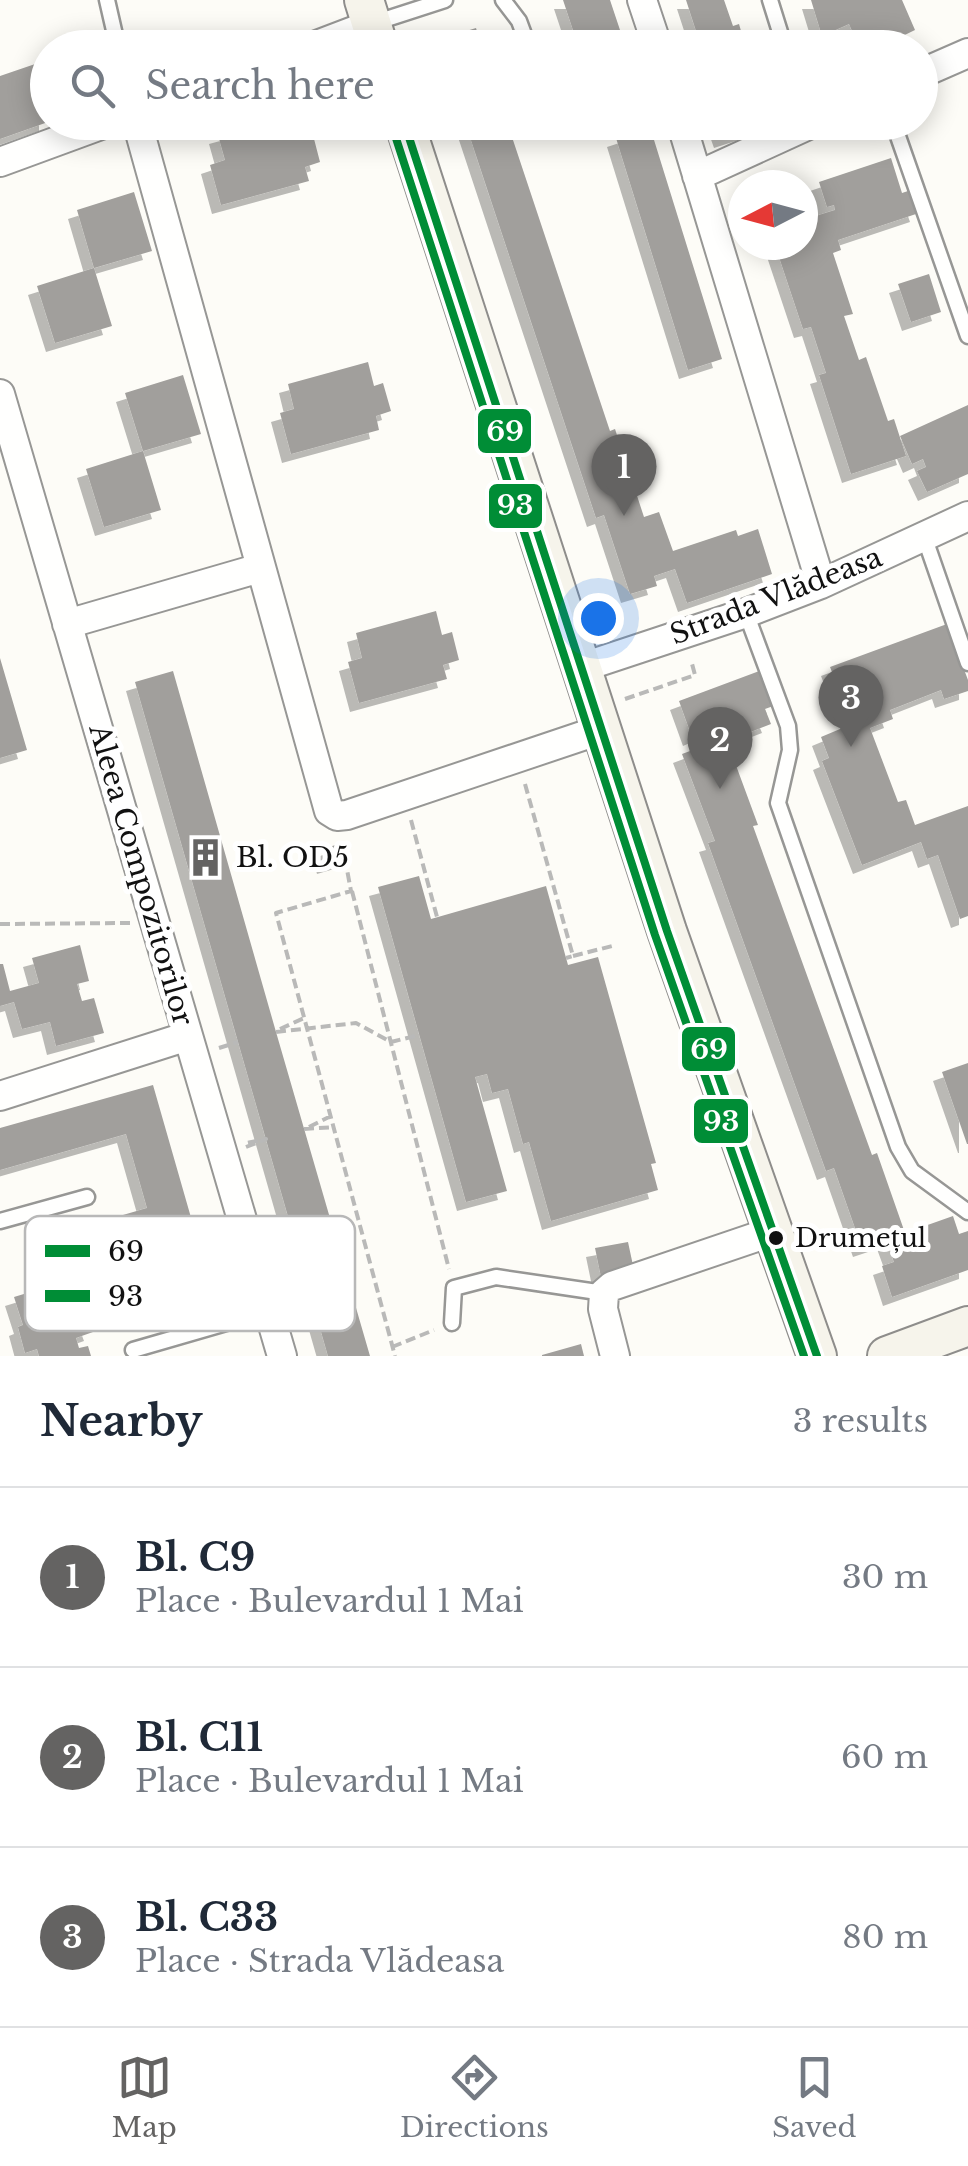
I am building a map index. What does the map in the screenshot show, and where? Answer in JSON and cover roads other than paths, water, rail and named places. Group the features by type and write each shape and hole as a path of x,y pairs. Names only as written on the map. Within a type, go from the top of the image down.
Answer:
{"main road":[{"path":"410,140 600,730 817,1356"},
{"path":"887,1356 968,1326"}],"street":[{"path":"642,0 652,30"},
{"path":"938,66 968,53"},
{"path":"0,162 60,140"},
{"path":"142,140 325,804 337,816 600,730"},
{"path":"686,140 821,584"},
{"path":"697,176 775,140"},
{"name":"Aleea Compozitorilor","path":"0,394 241,1216"},
{"name":"Strada Vlădeasa","path":"580,668 821,584 968,516"},
{"path":"67,624 260,568"},
{"path":"0,1096 188,1036"},
{"path":"616,1356 603,1309 604,1293 612,1286 772,1232"},
{"name":"Aleea Compozitorilor","path":"274,1331 282,1356"}],"lane":[{"path":"107,0 114,30"},
{"path":"372,24 445,0"},
{"path":"503,0 512,8 521,30"},
{"path":"770,0 780,30"},
{"path":"899,140 968,336"},
{"path":"924,536 968,663"},
{"path":"746,613 788,726 790,750 778,803 898,1147 912,1171 968,1212"},
{"path":"0,1221 87,1197"},
{"path":"452,1323 454,1288 496,1277 604,1293"},
{"path":"133,1350 197,1331"}],"place":[{"name":"Bl. C9","path":"624,516"},
{"name":"Bl. C33","path":"851,747"},
{"name":"Bl. C11","path":"720,789"},
{"name":"Bl. OD5","path":"206,857"},
{"name":"Drumețul","path":"776,1238"}]}
